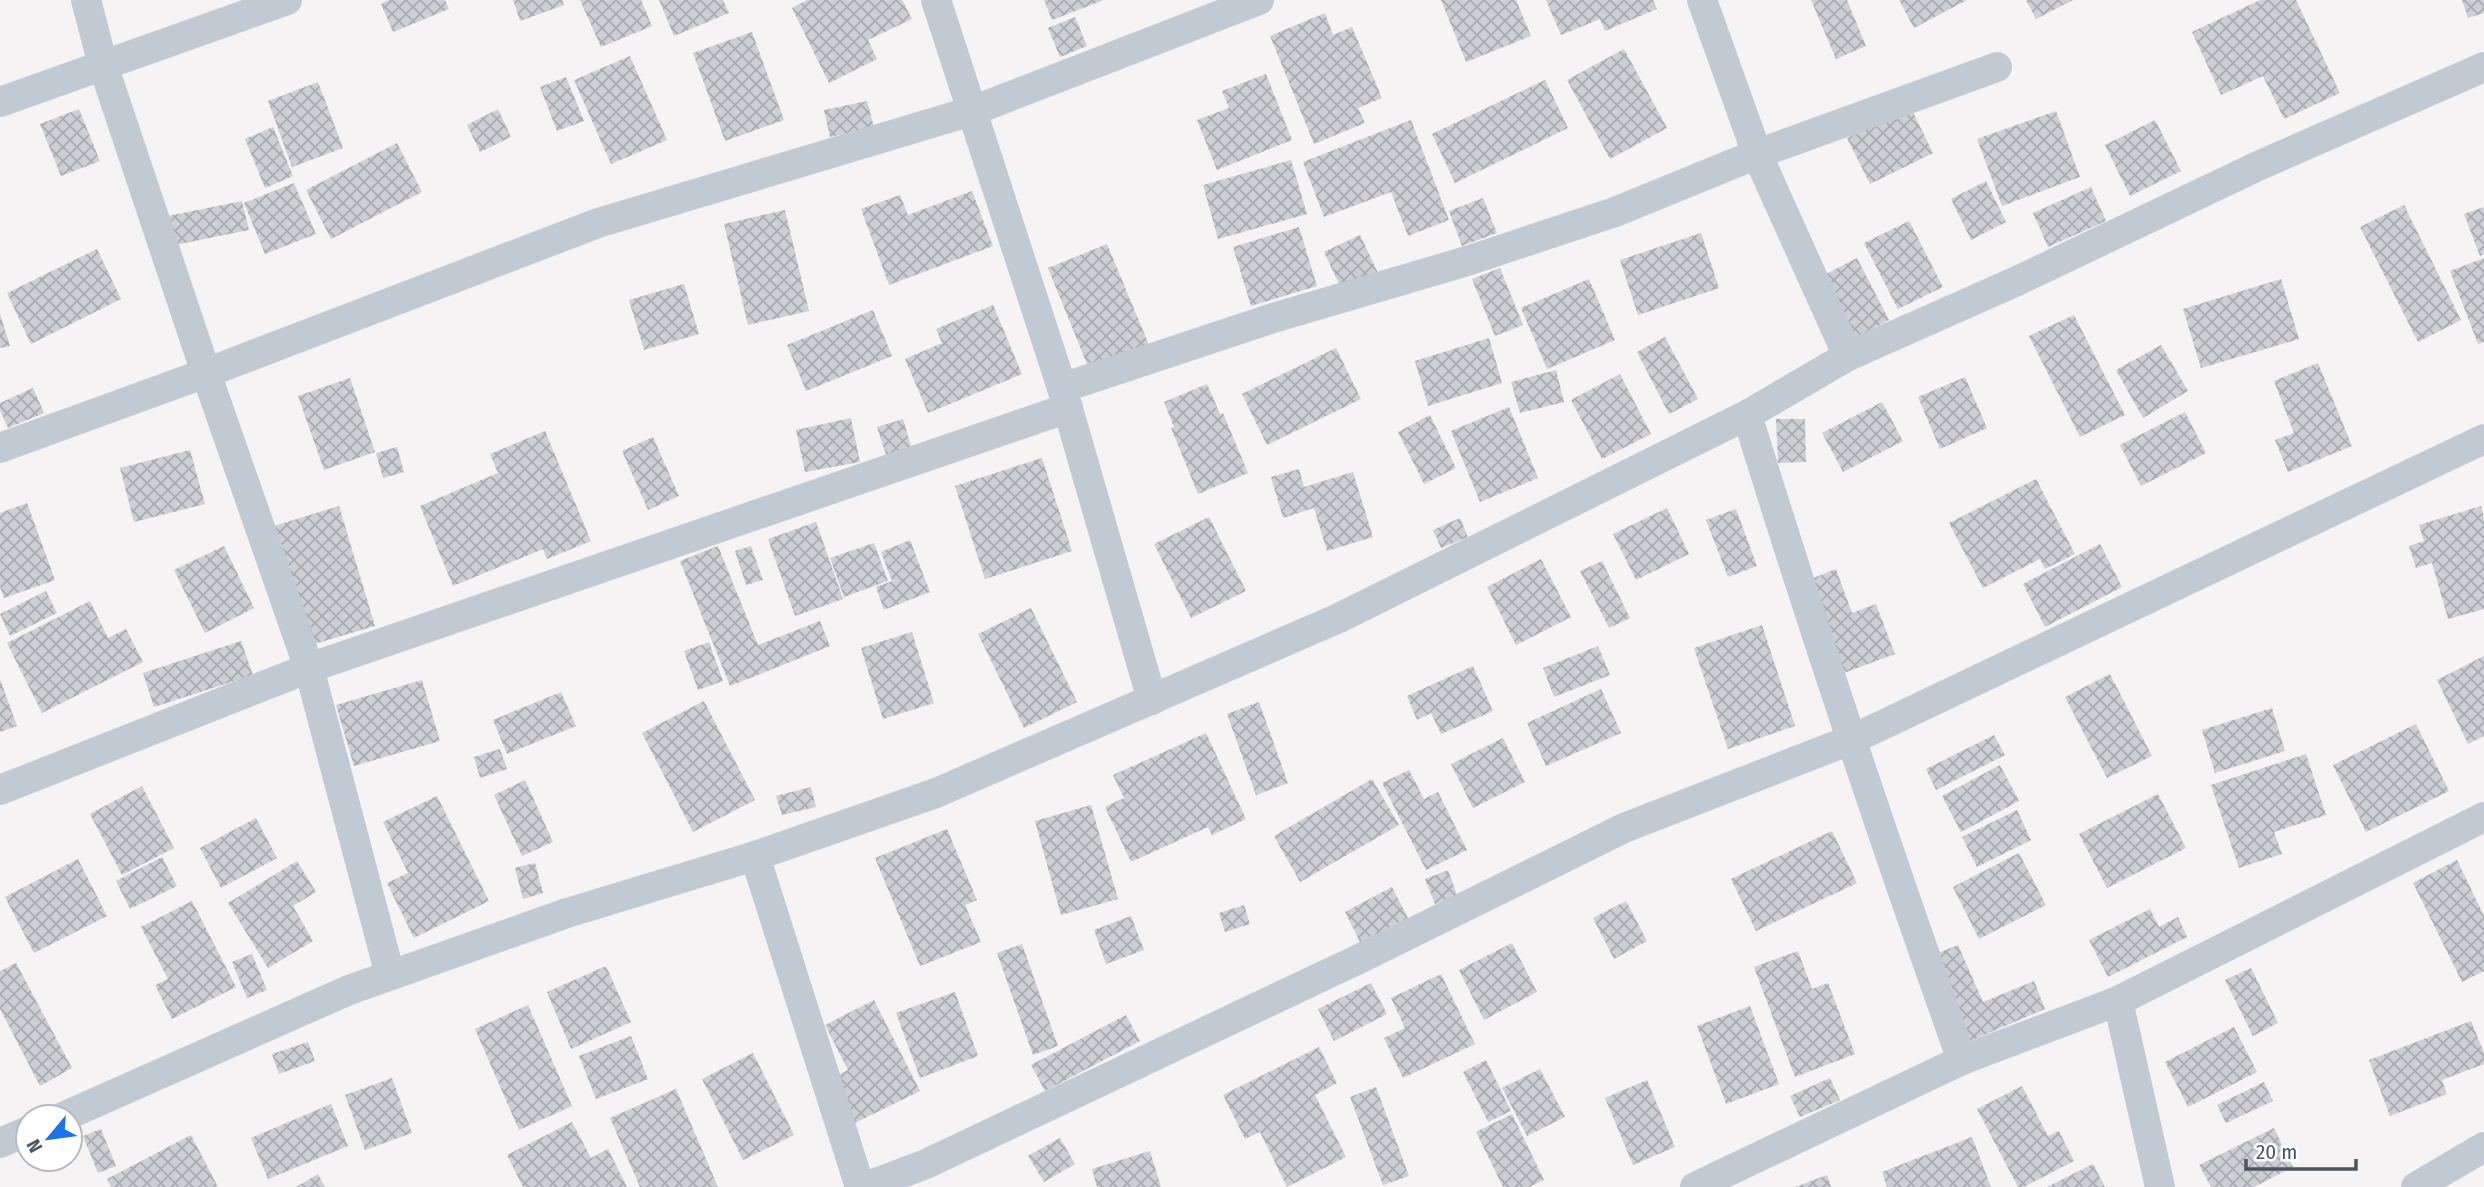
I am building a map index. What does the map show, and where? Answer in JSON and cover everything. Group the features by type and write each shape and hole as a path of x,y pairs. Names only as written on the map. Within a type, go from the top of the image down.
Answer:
{"street":[{"path":"86,0 103,65 206,373 309,667 390,975"},
{"path":"0,102 287,0"},
{"path":"936,0 1065,398 1152,699"},
{"path":"0,448 206,373 597,223 972,111 1259,0"},
{"path":"1702,0 1757,154 1849,356"},
{"path":"0,790 309,667 1065,398 1273,318 1467,261 1615,212 1757,154 1997,67"},
{"path":"84,1108 349,990 567,913 755,856 936,793 1339,618 1748,415 1849,356 2018,281 2258,166 2484,67"},
{"path":"1748,415 1794,565 1910,915 1962,1060"},
{"path":"755,856 862,1187 939,1158 1359,960 1625,828 1853,739 2484,439"},
{"path":"1695,1187 1962,1060 2118,1001 2484,817"},
{"path":"2118,1001 2160,1187"},
{"path":"2416,1187 2484,1147"}],"building":[{"path":"389,0 445,0 449,9 393,32 381,4"},
{"path":"513,0 562,0 564,5 520,21"},
{"path":"580,0 641,0 652,26 601,47"},
{"path":"659,0 723,0 729,13 674,36"},
{"path":"807,0 902,0 912,19 868,40 877,59 829,83 792,8"},
{"path":"1044,0 1104,0 1052,20"},
{"path":"1441,0 1516,0 1531,36 1466,62"},
{"path":"1546,0 1653,0 1657,9 1605,31 1600,19 1561,35"},
{"path":"1811,0 1847,0 1866,46 1836,59"},
{"path":"1899,0 1967,0 1914,28"},
{"path":"2026,0 2073,0 2036,19"},
{"path":"2260,0 2296,0 2340,93 2284,119 2263,76 2221,95 2192,32"},
{"path":"2462,0 2484,0 2484,13 2468,18"},
{"path":"1325,13 1333,35 1352,27 1382,98 1358,108 1365,123 1314,144 1270,36"},
{"path":"1075,17 1087,46 1060,57 1048,28"},
{"path":"752,32 784,120 725,141 693,53"},
{"path":"1624,49 1667,128 1610,159 1567,80"},
{"path":"630,56 667,140 611,164 574,80"},
{"path":"1266,74 1292,140 1217,170 1197,120 1229,108 1222,91"},
{"path":"566,77 584,121 557,131 540,87"},
{"path":"1545,80 1568,128 1455,183 1432,134"},
{"path":"318,82 343,148 292,167 268,101"},
{"path":"867,101 874,127 830,137 824,110"},
{"path":"1910,106 1933,153 1870,184 1847,138"},
{"path":"79,109 100,161 61,176 40,124"},
{"path":"498,109 511,137 480,152 467,125"},
{"path":"2056,111 2080,177 2002,206 1977,139"},
{"path":"1411,120 1449,220 1408,236 1391,192 1324,217 1303,162"},
{"path":"2155,120 2181,171 2130,196 2105,145"},
{"path":"273,127 293,176 265,188 245,139"},
{"path":"397,143 422,192 331,239 306,190"},
{"path":"1291,160 1307,214 1218,239 1203,185"},
{"path":"1986,181 2006,222 1971,240 1951,199"},
{"path":"294,183 316,234 265,254 244,203"},
{"path":"2091,187 2106,221 2048,247 2033,213"},
{"path":"972,191 993,246 889,285 861,209 900,195 908,215"},
{"path":"1483,198 1497,233 1462,246 1449,211"},
{"path":"242,201 249,230 175,245 168,216"},
{"path":"2404,205 2461,320 2418,342 2360,227"},
{"path":"2484,207 2484,254 2480,256 2464,214"},
{"path":"785,210 809,311 748,325 724,224"},
{"path":"1909,221 1943,287 1898,309 1864,243"},
{"path":"1299,227 1317,286 1251,306 1233,247"},
{"path":"1701,233 1719,288 1638,315 1620,260"},
{"path":"1360,235 1379,275 1343,292 1324,252"},
{"path":"1107,244 1149,345 1089,369 1048,268"},
{"path":"97,249 121,299 31,344 7,293"},
{"path":"1857,258 1889,320 1850,341 1818,278"},
{"path":"2484,258 2484,342 2478,344 2450,271"},
{"path":"1500,268 1523,325 1495,336 1472,279"},
{"path":"1589,279 1615,340 1547,369 1521,308"},
{"path":"2281,279 2299,339 2201,368 2183,309"},
{"path":"684,284 699,334 644,350 629,300"},
{"path":"993,305 1022,374 928,413 905,359 942,343 936,329"},
{"path":"873,310 892,356 806,391 787,345"},
{"path":"0,314 10,346 0,348"},
{"path":"2074,315 2125,415 2080,437 2029,336"},
{"path":"1665,337 1698,399 1669,414 1637,352"},
{"path":"1489,338 1502,383 1428,406 1415,361"},
{"path":"2161,345 2188,391 2143,418 2116,370"},
{"path":"1336,348 1361,399 1267,445 1242,394"},
{"path":"2318,363 2352,446 2288,472 2275,440 2294,433 2274,381"},
{"path":"1556,370 1564,402 1520,413 1511,382"},
{"path":"1620,374 1651,434 1602,459 1571,400"},
{"path":"1965,377 1987,428 1940,449 1918,397"},
{"path":"350,378 375,452 324,470 298,396"},
{"path":"1207,384 1220,414 1223,413 1248,473 1198,494 1171,428 1174,427 1164,402"},
{"path":"33,388 44,413 8,428 0,410 0,403"},
{"path":"1882,402 1903,441 1843,472 1822,433"},
{"path":"1509,407 1538,478 1480,502 1451,431"},
{"path":"2185,412 2206,453 2141,486 2120,445"},
{"path":"1430,415 1456,468 1424,484 1398,432"},
{"path":"851,418 860,462 805,472 796,430"},
{"path":"903,419 913,453 888,461 877,427"},
{"path":"1776,419 1805,419 1806,462 1778,463"},
{"path":"545,431 591,541 547,559 543,549 453,586 420,506 498,473 490,454"},
{"path":"653,437 679,496 648,510 622,451"},
{"path":"397,447 404,472 383,478 376,453"},
{"path":"190,450 205,504 134,522 120,468"},
{"path":"1042,458 1072,551 985,579 955,486"},
{"path":"1299,469 1304,487 1353,472 1373,537 1327,551 1314,508 1283,518 1271,477"},
{"path":"2036,479 2075,554 2045,569 2040,559 1983,588 1949,523"},
{"path":"27,503 55,580 4,598 0,587 0,513"},
{"path":"339,506 375,626 311,645 274,526"},
{"path":"2481,506 2484,518 2484,609 2448,619 2432,563 2416,568 2409,546 2424,541 2419,525"},
{"path":"1667,508 1689,554 1636,580 1613,534"},
{"path":"1736,509 1757,566 1728,577 1706,520"},
{"path":"1209,517 1246,591 1191,618 1154,544"},
{"path":"1460,518 1468,537 1441,548 1433,530"},
{"path":"816,522 843,599 795,616 768,539"},
{"path":"910,540 930,592 884,610 876,587 892,581 881,552"},
{"path":"874,543 888,581 844,597 830,558"},
{"path":"2100,544 2122,587 2045,627 2023,584"},
{"path":"224,546 254,608 205,633 174,570"},
{"path":"718,546 758,645 820,621 830,646 730,686 680,561"},
{"path":"751,546 763,580 746,585 735,551"},
{"path":"1541,559 1571,617 1516,645 1487,587"},
{"path":"1602,561 1630,618 1609,628 1580,571"},
{"path":"1836,569 1852,613 1876,604 1895,654 1844,673 1808,580"},
{"path":"46,591 57,613 10,636 0,614"},
{"path":"90,601 108,638 126,629 143,662 42,713 7,643"},
{"path":"1031,608 1077,702 1024,728 978,634"},
{"path":"1762,625 1795,726 1728,749 1694,648"},
{"path":"912,632 934,703 883,719 861,648"},
{"path":"241,641 253,675 154,707 143,673"},
{"path":"709,642 723,681 698,690 684,651"},
{"path":"1598,646 1610,675 1554,697 1543,668"},
{"path":"2484,656 2484,736 2468,744 2437,680"},
{"path":"1473,666 1493,711 1441,734 1431,713 1417,720 1407,696"},
{"path":"2110,674 2152,756 2107,778 2065,697"},
{"path":"0,679 17,726 0,732"},
{"path":"422,680 440,741 354,766 336,705"},
{"path":"1601,689 1621,733 1546,766 1527,723"},
{"path":"561,692 576,726 507,754 493,720"},
{"path":"704,701 755,800 693,832 642,733"},
{"path":"1259,702 1288,783 1256,795 1227,714"},
{"path":"2272,708 2285,751 2215,773 2202,730"},
{"path":"2416,724 2449,791 2366,832 2333,765"},
{"path":"1206,733 1246,819 1212,835 1208,827 1131,862 1105,807 1124,798 1113,775"},
{"path":"1994,735 2005,755 1936,790 1926,769"},
{"path":"1503,738 1525,782 1473,808 1451,764"},
{"path":"500,749 507,769 480,778 474,757"},
{"path":"2306,754 2326,815 2274,832 2282,854 2239,868 2211,785"},
{"path":"2000,765 2019,801 1961,832 1942,796"},
{"path":"1409,770 1424,799 1438,792 1467,850 1426,870 1382,783"},
{"path":"1372,779 1399,825 1300,882 1274,836"},
{"path":"525,780 553,842 522,856 494,795"},
{"path":"142,786 174,848 122,875 90,814"},
{"path":"811,787 816,807 782,815 776,796"},
{"path":"2158,794 2186,848 2107,888 2079,834"},
{"path":"437,796 489,901 414,938 387,883 408,873 383,822"},
{"path":"1091,805 1118,899 1061,915 1035,821"},
{"path":"2017,810 2031,840 1977,867 1962,837"},
{"path":"256,818 277,858 221,888 200,848"},
{"path":"947,829 977,900 965,905 981,942 920,966 875,858"},
{"path":"1832,831 1857,883 1756,931 1731,879"},
{"path":"2019,853 2046,905 1979,939 1953,887"},
{"path":"162,857 177,886 130,909 116,881"},
{"path":"78,859 107,916 34,953 5,897"},
{"path":"2457,860 2484,916 2484,971 2462,982 2413,883"},
{"path":"297,861 316,892 293,906 313,941 268,968 228,903"},
{"path":"535,863 543,893 523,899 515,868"},
{"path":"1448,870 1457,895 1435,904 1425,879"},
{"path":"1392,887 1408,918 1360,942 1345,912"},
{"path":"192,901 236,987 172,1019 155,985 168,979 141,927"},
{"path":"1626,901 1647,941 1614,959 1593,918"},
{"path":"1244,905 1250,924 1225,932 1219,913"},
{"path":"2150,909 2159,927 2178,917 2187,937 2108,977 2089,940"},
{"path":"1131,916 1144,950 1106,964 1094,930"},
{"path":"1512,943 1537,992 1484,1020 1459,970"},
{"path":"1022,944 1058,1046 1033,1055 997,953"},
{"path":"1958,945 1983,1002 2034,981 2045,1009 1970,1041 1933,955"},
{"path":"1798,951 1812,989 1828,983 1855,1054 1795,1077 1754,967"},
{"path":"252,954 267,990 247,998 232,962"},
{"path":"16,963 72,1068 40,1086 0,1009 0,971"},
{"path":"606,966 631,1022 571,1049 547,992"},
{"path":"2251,968 2278,1023 2253,1036 2225,980"},
{"path":"1441,974 1475,1044 1403,1078 1384,1038 1405,1028 1391,998"},
{"path":"1371,983 1387,1014 1334,1041 1318,1009"},
{"path":"955,992 978,1056 920,1078 896,1013"},
{"path":"874,1000 920,1091 855,1123 832,1078 848,1070 825,1025"},
{"path":"528,1005 572,1106 519,1130 475,1029"},
{"path":"1750,1006 1779,1084 1726,1104 1697,1026"},
{"path":"1126,1015 1140,1041 1045,1091 1031,1065"},
{"path":"2471,1021 2484,1053 2484,1064 2442,1080 2447,1094 2390,1116 2369,1060"},
{"path":"2234,1027 2257,1072 2188,1107 2165,1062"},
{"path":"631,1036 648,1079 596,1099 579,1056"},
{"path":"308,1042 315,1061 279,1074 272,1054"},
{"path":"1319,1047 1337,1083 1315,1095 1346,1157 1287,1187 1260,1132 1245,1139 1223,1095"},
{"path":"753,1053 794,1135 743,1160 702,1079"},
{"path":"1486,1060 1511,1111 1488,1122 1463,1072"},
{"path":"1540,1069 1565,1117 1527,1136 1502,1088"},
{"path":"392,1078 412,1133 365,1150 345,1095"},
{"path":"1830,1078 1840,1100 1800,1117 1790,1096"},
{"path":"1647,1080 1675,1147 1633,1165 1605,1098"},
{"path":"2264,1082 2273,1101 2226,1123 2217,1105"},
{"path":"2022,1086 2048,1136 2059,1131 2074,1161 2024,1187 2018,1187 1977,1109"},
{"path":"1376,1087 1409,1176 1383,1185 1350,1097"},
{"path":"676,1089 718,1187 640,1187 610,1118"},
{"path":"331,1104 348,1146 268,1179 251,1138"},
{"path":"1512,1114 1544,1180 1529,1187 1503,1187 1476,1132"},
{"path":"572,1122 591,1158 608,1149 627,1187 523,1187 507,1155"},
{"path":"2274,1128 2293,1167 2254,1187 2211,1187 2199,1165"},
{"path":"101,1129 116,1166 98,1173 84,1136"},
{"path":"191,1135 218,1187 111,1187 107,1179"},
{"path":"1972,1137 1991,1187 1887,1187 1882,1172"},
{"path":"1060,1138 1075,1164 1044,1182 1028,1156"},
{"path":"1150,1151 1161,1187 1097,1187 1092,1169"},
{"path":"2093,1164 2105,1187 2047,1187"},
{"path":"318,1174 325,1187 296,1187"},
{"path":"1827,1175 1831,1187 1795,1187"}]}
